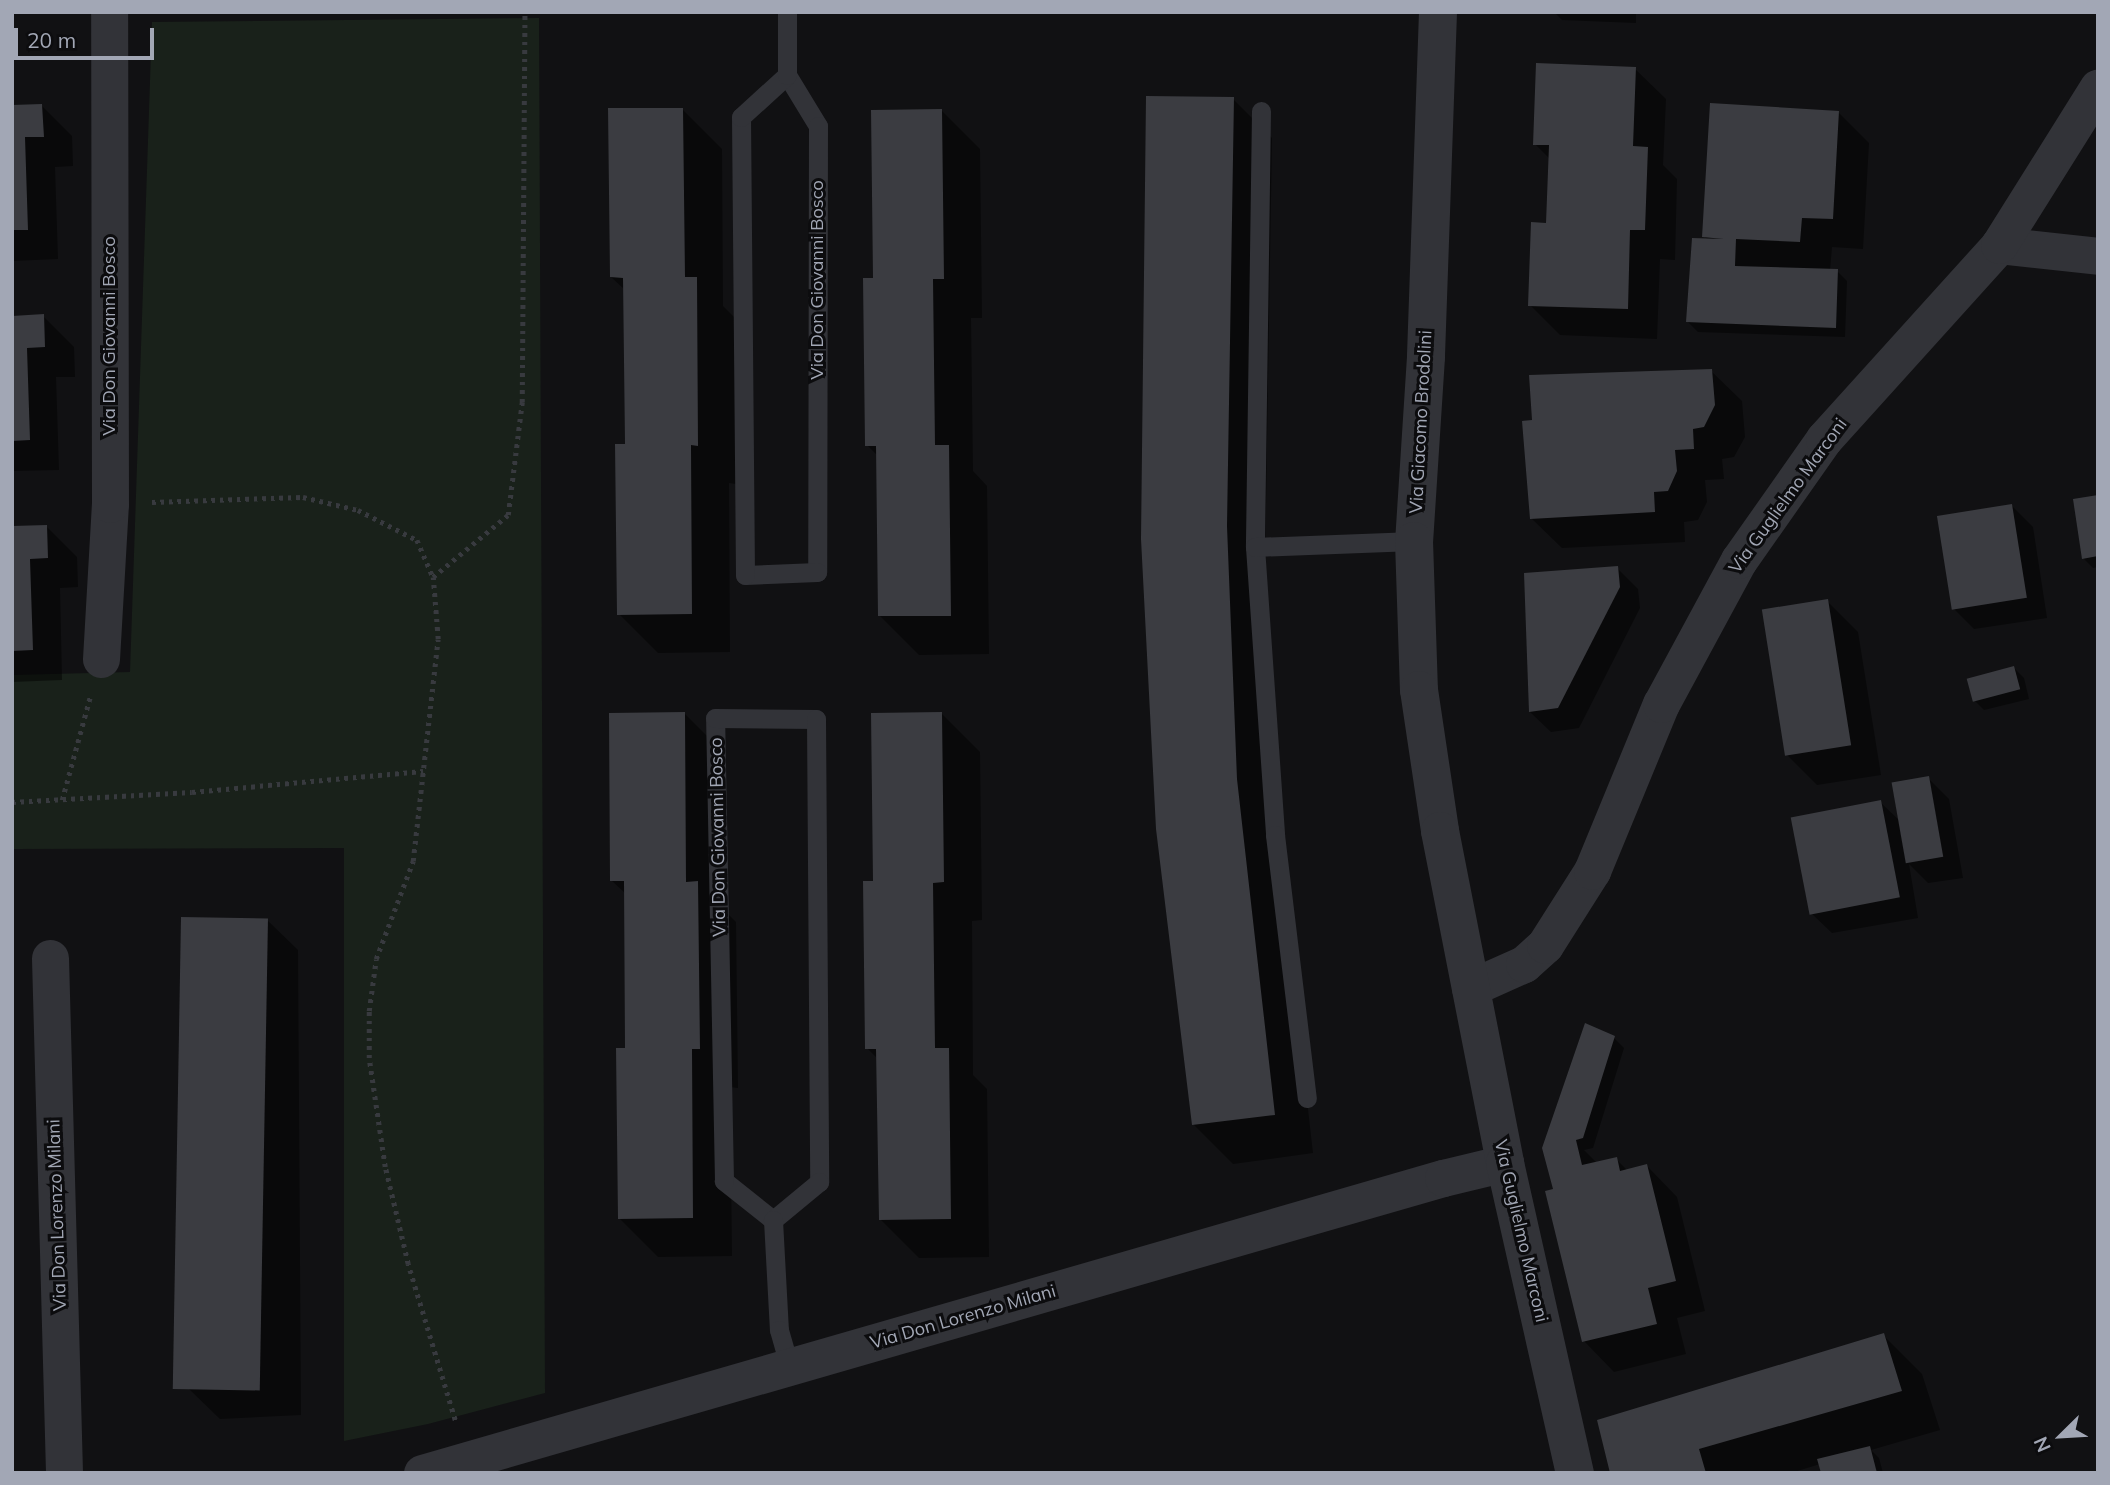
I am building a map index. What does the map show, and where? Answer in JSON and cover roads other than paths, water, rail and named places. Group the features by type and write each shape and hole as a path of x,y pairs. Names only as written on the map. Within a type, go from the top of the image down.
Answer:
{"street":[{"name":"Via Don Giovanni Bosco","path":"101,659 110,503 109,12"},
{"name":"Via Giacomo Brodolini","path":"1438,12 1426,357 1414,541 1419,690 1440,831"},
{"name":"Via Guglielmo Marconi","path":"1470,988 1524,964 1545,945 1592,870 1661,704 1739,560 1824,439 1999,245 2098,87"},
{"path":"1999,245 2098,256"},
{"name":"Via Guglielmo Marconi","path":"1440,831 1505,1163 1575,1473"},
{"name":"Via Don Lorenzo Milani","path":"50,958 64,1473"},
{"name":"Via Don Lorenzo Milani","path":"422,1473 570,1433 789,1366 1505,1163"}],"lane":[{"path":"787,12 787,75"},
{"name":"Via Don Giovanni Bosco","path":"787,75 818,126 817,572 745,575 741,117 787,75"},
{"path":"1261,111 1255,547 1275,835 1307,1098"},
{"path":"1255,547 1414,541"},
{"name":"Via Don Giovanni Bosco","path":"715,718 816,719 819,1182 773,1220 724,1181 715,718"},
{"path":"773,1220 779,1330 789,1366"}]}
